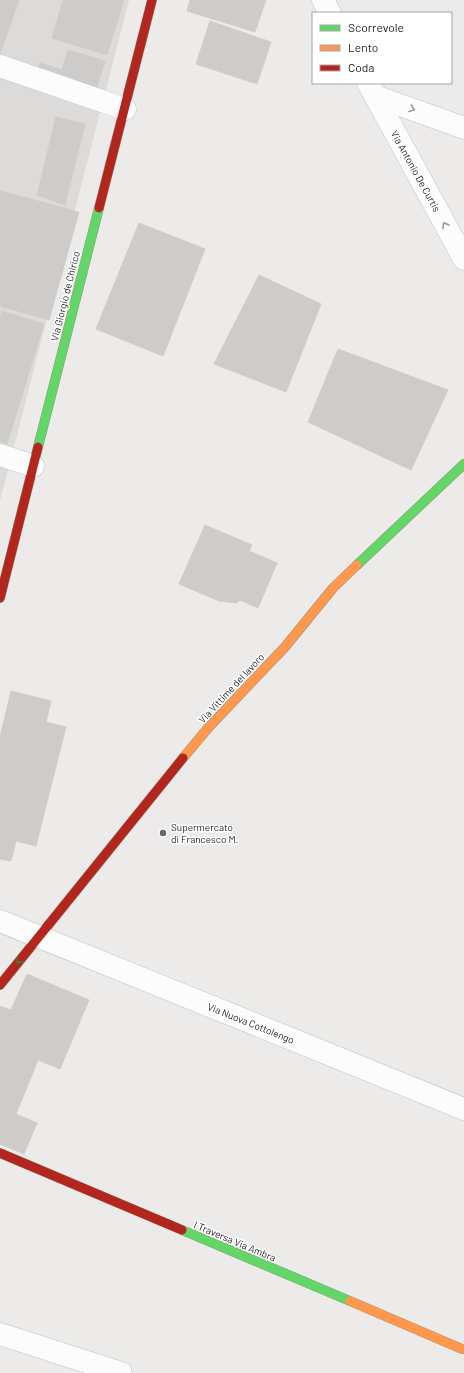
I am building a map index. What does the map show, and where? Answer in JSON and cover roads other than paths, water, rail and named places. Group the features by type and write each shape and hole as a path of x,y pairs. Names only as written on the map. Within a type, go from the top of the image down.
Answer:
{"street":[{"name":"Via Giorgio de Chirico","path":"0,598 152,0"},
{"path":"323,0 329,12"},
{"path":"0,66 125,108"},
{"path":"372,89 464,128"},
{"name":"Via Antonio De Curtis","path":"372,89 464,259"},
{"path":"0,454 33,466"},
{"name":"Via Vittime del lavoro","path":"0,985 208,728 285,647 333,588 461,466"},
{"name":"Via Nuova Cottolengo","path":"0,921 464,1109"},
{"name":"I Traversa Via Ambra","path":"0,1153 462,1349"},
{"path":"0,1334 121,1373"}],"place":[{"name":"Supermercato di Francesco M.","path":"163,833"}]}
